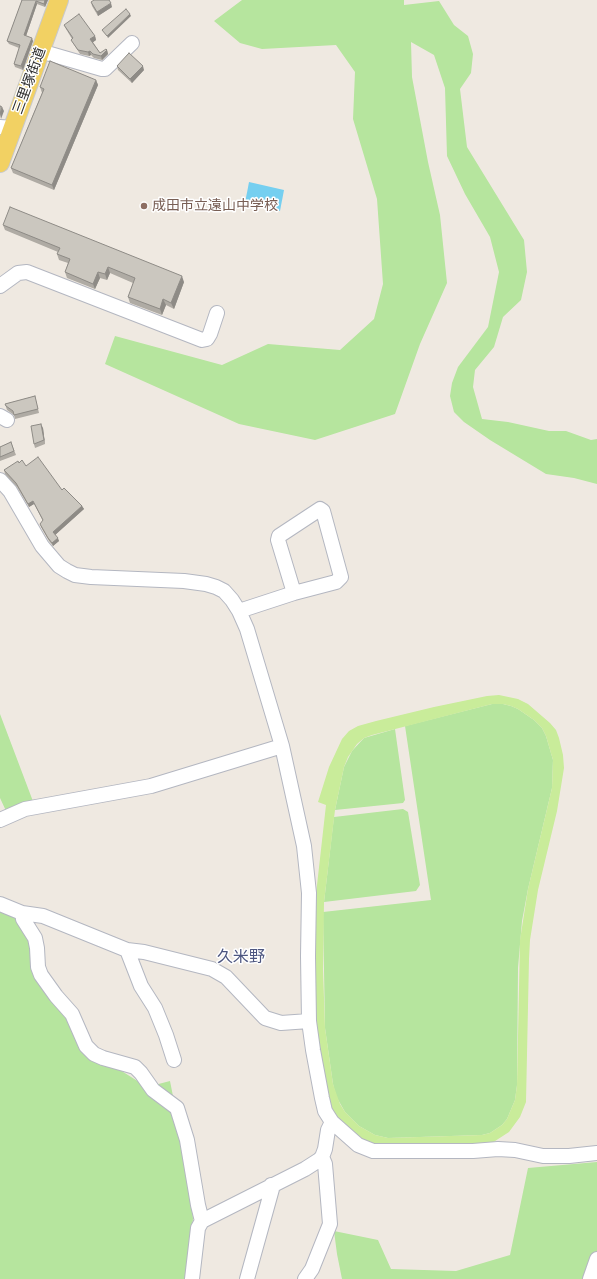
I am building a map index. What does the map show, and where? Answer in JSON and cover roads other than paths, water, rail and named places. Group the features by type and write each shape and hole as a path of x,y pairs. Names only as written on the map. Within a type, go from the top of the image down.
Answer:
{"main road":[{"name":"三里塚街道","path":"0,163 6,128 40,51 60,0"}],"street":[{"path":"40,51 105,69 132,43"},
{"path":"0,286 18,273 27,272 202,340 207,339 210,334 217,313"},
{"path":"0,480 10,491 42,546 59,566 67,572 75,575 91,577 184,581 206,584 216,587 224,592 232,600 239,611 247,629 282,746 304,846 309,894 309,1021 322,1098 325,1111 332,1122 358,1145 373,1151 465,1151 498,1149 515,1150 543,1156 569,1156 597,1153"},
{"path":"239,611 294,593 336,582 341,578 323,511 320,508 279,536 278,540 294,593"},
{"path":"0,820 25,809 151,786 282,746"},
{"path":"0,904 22,913 42,916 127,950 144,952 212,969 226,977 265,1018 281,1023 309,1021"},
{"path":"22,913 35,938 38,967 41,975 56,996 72,1014 86,1046 94,1054 103,1058 135,1067 153,1090 177,1108 187,1140 202,1221"},
{"path":"127,950 141,986 155,1008 174,1060"},
{"path":"192,1279 198,1228 202,1221 305,1169 322,1157 329,1126 332,1122"},
{"path":"305,1279 312,1269 330,1224 325,1164 322,1157"},
{"path":"248,1279 272,1189 271,1185"},
{"path":"590,1279 597,1259"}],"water":[{"path":"249,182 284,190 280,211 245,203"}],"place":[{"name":"成田市立遠山中学校","path":"144,206"}],"district":[{"name":"久米野","path":"241,958"}]}
